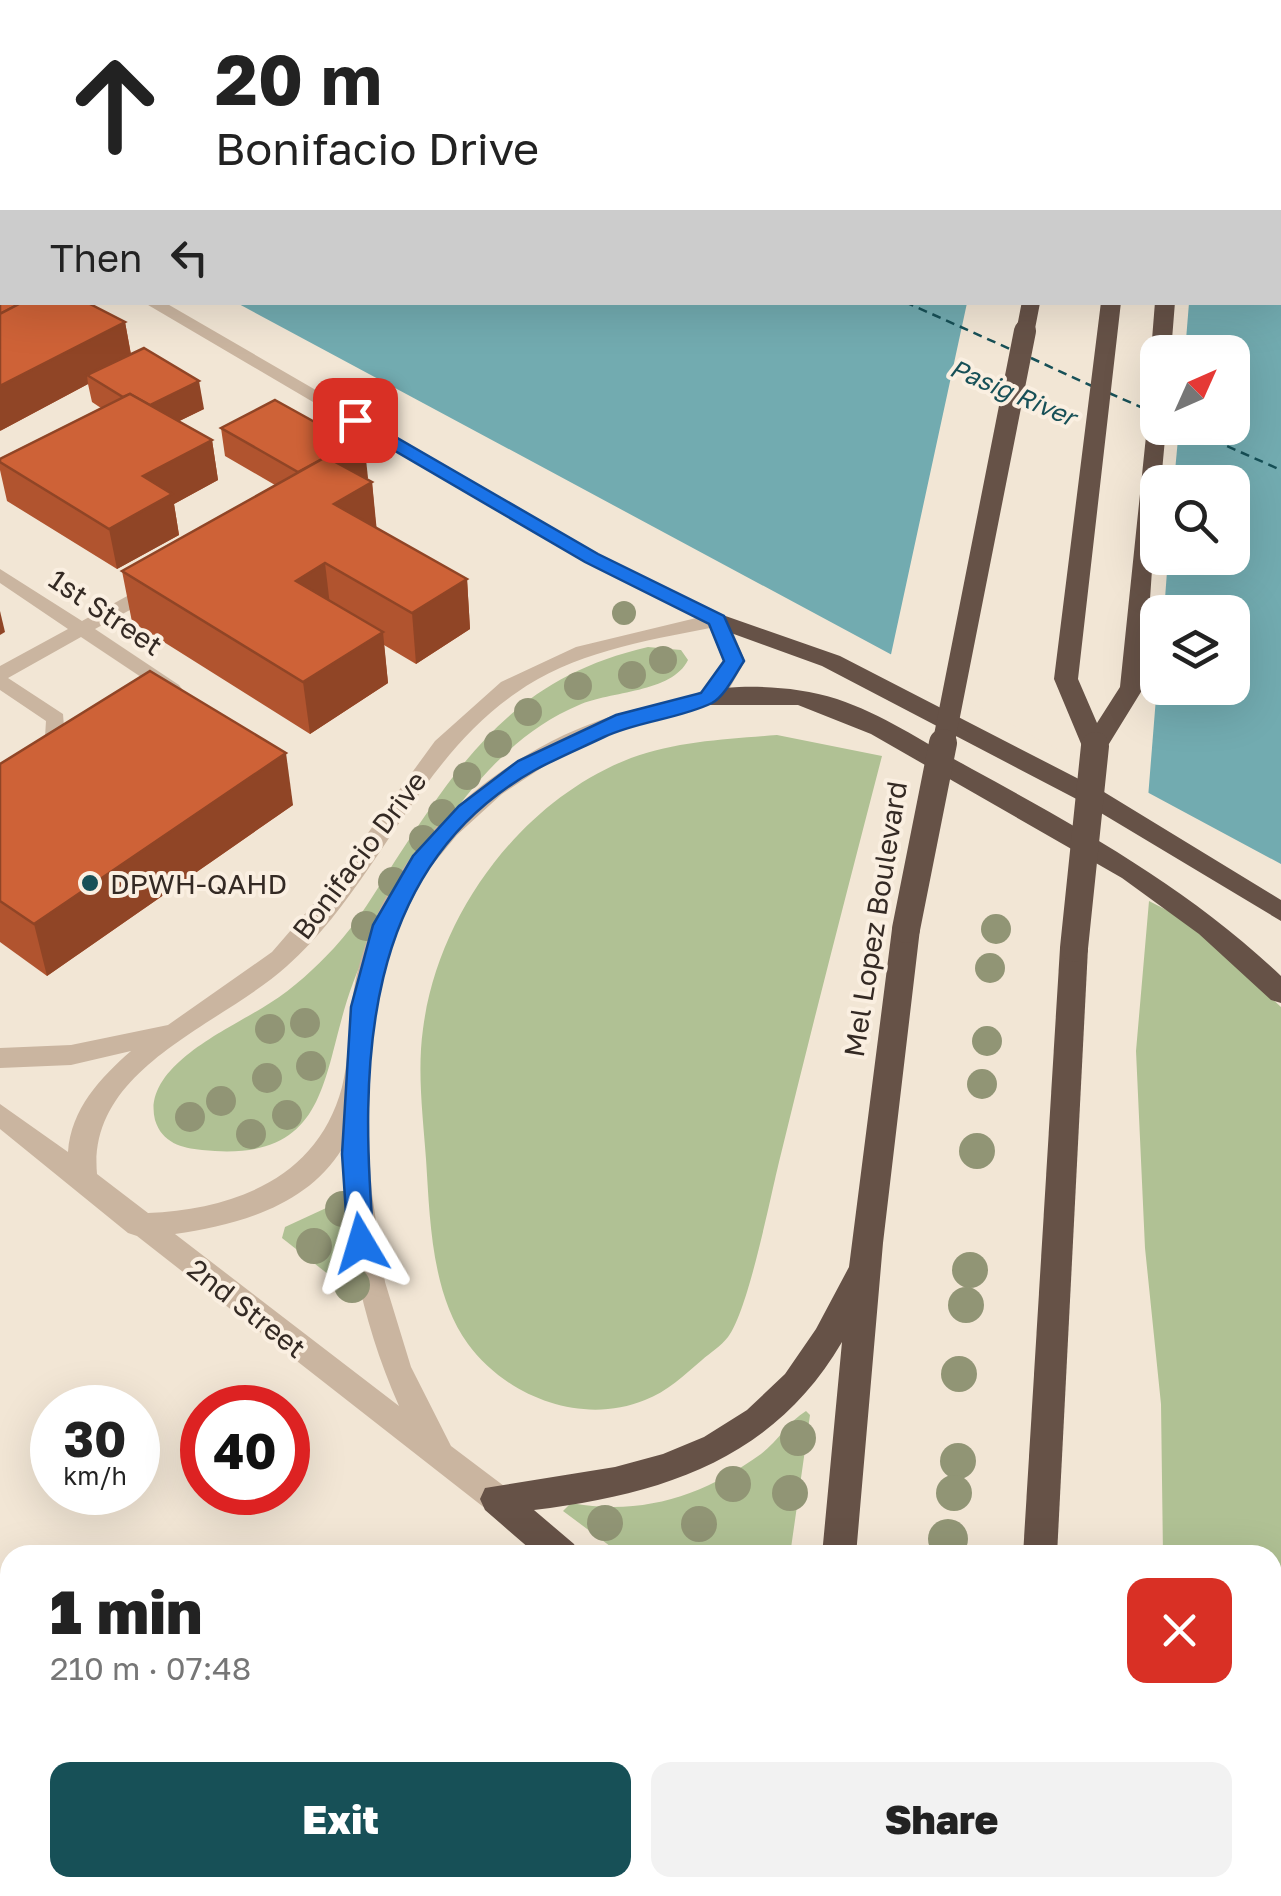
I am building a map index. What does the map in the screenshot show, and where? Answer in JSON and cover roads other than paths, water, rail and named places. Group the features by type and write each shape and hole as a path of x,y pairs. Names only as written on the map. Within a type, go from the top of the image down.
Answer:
{"highway":[{"name":"Mel Lopez Boulevard","path":"840,1545 866,1243 906,928 1031,305"},
{"path":"1095,746 1066,679 1111,305"},
{"path":"1162,335 1165,305"},
{"path":"1041,1545 1074,948 1095,746 1132,688 1153,445"},
{"path":"717,620 831,661 1095,798 1281,912"},
{"path":"708,697 750,692 791,696 830,706 880,730 1114,858 1200,918 1281,993"},
{"path":"496,1500 647,1477 710,1451 764,1416 789,1392 826,1344 866,1243"},
{"path":"496,1500 550,1545"}],"street":[{"path":"708,697 734,661 717,620"},
{"name":"Bonifacio Drive","path":"84,1182 80,1144 85,1124 112,1086 283,956 425,767 488,702 534,672 596,646 717,620"},
{"name":"Bonifacio Drive","path":"138,1224 195,1224 246,1211 314,1166 331,1144 355,1089 363,1007 385,925 420,862 444,834 495,788 553,750 623,720 708,697"},
{"path":"0,1058 104,1050 182,1030"},
{"path":"355,1089 355,1198 371,1287 393,1362 448,1465"},
{"name":"2nd Street","path":"0,1114 496,1500"}],"lane":[{"path":"157,305 592,558 717,620"},
{"name":"1st Street","path":"0,574 182,696"},
{"path":"0,772 55,740 59,729 56,718 0,678 169,580"}],"water":[{"name":"Pasig River","path":"241,305 1281,305 1281,864"}],"place":[{"name":"DPWH-QAHD","path":"90,883"}]}
